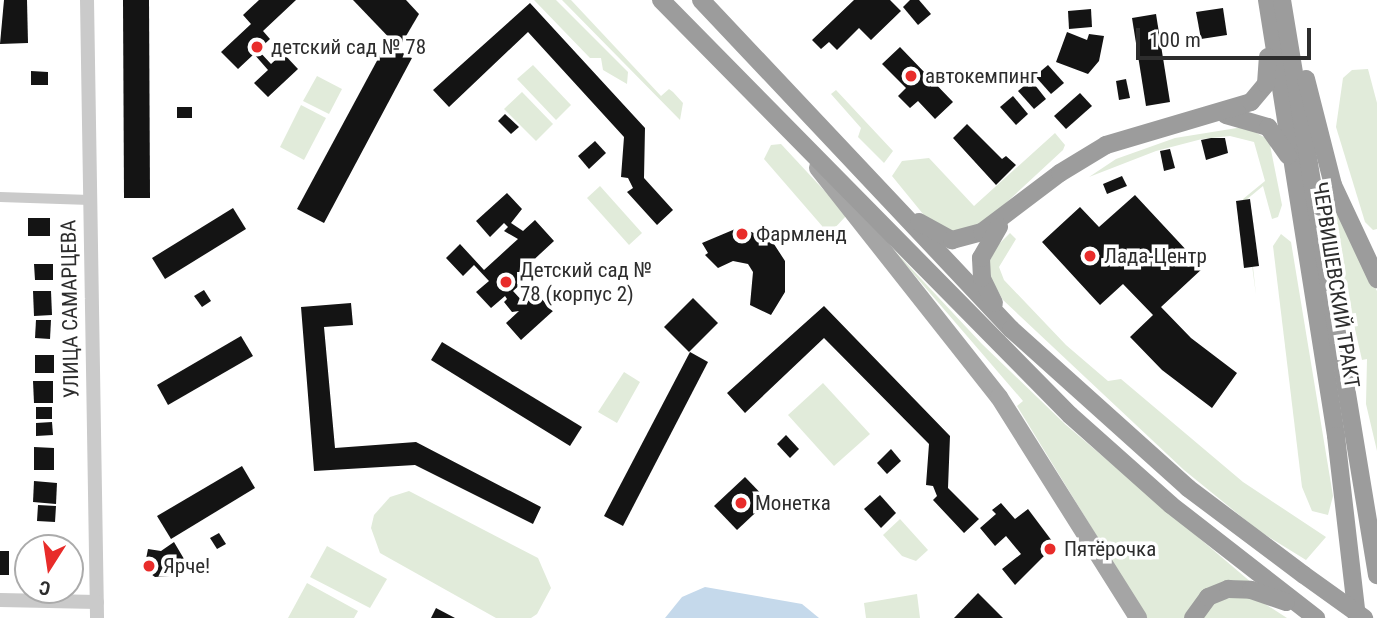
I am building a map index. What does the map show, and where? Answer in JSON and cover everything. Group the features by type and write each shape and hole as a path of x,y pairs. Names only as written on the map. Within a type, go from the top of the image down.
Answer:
{"highway":[{"path":"660,0 794,138 1106,449 1311,614"},
{"path":"701,0 1011,329 1179,481 1364,618"},
{"path":"876,187 935,234 952,240 982,232 1060,173 1106,145 1218,115 1251,102 1268,78 1259,0"},
{"name":"ЧЕРВИШЕВСКИЙ ТРАКТ","path":"1268,0 1299,193 1357,618"},
{"name":"ЧЕРВИШЕВСКИЙ ТРАКТ","path":"1282,0 1377,575"},
{"path":"1292,0 1314,122 1333,185 1377,279"},
{"path":"1218,115 1254,120 1275,132 1286,150 1299,193"},
{"path":"1011,329 989,296 980,268 988,240 1016,208"},
{"path":"1193,618 1208,597 1228,589 1251,590 1311,614"}],"main road":[{"path":"794,138 999,397 1138,618"}],"street":[{"name":"УЛИЦА САМАРЦЕВА","path":"87,0 97,618"},
{"path":"0,197 90,200"},
{"path":"0,600 97,602"}],"green space":[{"path":"534,0 556,0 628,72 627,84 603,70 601,58 590,58"},
{"path":"562,0 571,0 661,96 669,89 673,92 683,103 680,120"},
{"path":"533,65 571,105 556,120 517,79"},
{"path":"1368,69 1377,103 1377,229 1373,230 1365,222 1336,127 1343,78 1352,70"},
{"path":"317,76 342,89 329,114 303,101"},
{"path":"836,90 893,151 884,163 858,137 861,128 831,94"},
{"path":"522,92 553,124 536,141 504,109"},
{"path":"301,105 326,118 304,160 280,147"},
{"path":"1248,128 1269,140 1282,205 1278,217 1272,219 1263,186 1246,200 1256,295 1243,199 1265,181 1254,142 1230,136 1202,139 1156,151 1089,177 1116,159 1175,138"},
{"path":"1055,133 1065,145 1063,150 980,227 961,235 932,225 892,176 902,161 929,158 974,206"},
{"path":"781,144 847,215 829,234 764,159 771,145"},
{"path":"600,186 642,233 629,245 587,198"},
{"path":"1336,211 1377,291 1377,451 1366,404 1367,359 1362,360 1336,245"},
{"path":"1010,233 1016,239 999,267 1004,280 1066,345 1108,381 1121,379 1243,482 1326,537 1306,560 1259,531 1184,470 1003,300 990,277 989,262 998,245"},
{"path":"1281,234 1291,242 1333,496 1328,515 1312,511 1302,487 1273,246"},
{"path":"880,235 982,344 1066,425 1252,583 1186,618 1147,618 1017,406 1023,401"},
{"path":"624,372 640,382 617,423 598,412"},
{"path":"823,383 870,434 834,466 788,415"},
{"path":"409,491 538,558 551,588 537,614 531,618 496,618 380,553 371,528 374,515 390,497"},
{"path":"900,519 928,550 916,561 902,556 883,535"},
{"path":"327,546 387,579 370,608 310,577"},
{"path":"307,583 358,611 354,618 288,618"},
{"path":"917,594 920,618 866,618 864,603"},
{"path":"1240,596 1262,602 1287,618 1201,618 1216,601"}],"water":[{"path":"705,587 802,604 819,618 665,618 682,597"}],"building":[{"path":"4,0 27,0 28,43 0,44"},
{"path":"123,0 149,0 150,198 124,198"},
{"path":"259,0 296,0 263,31 270,39 258,50 271,64 283,53 298,69 268,97 254,83 268,70 254,54 238,69 221,52 251,24 243,15"},
{"path":"353,0 406,0 419,14 399,48"},
{"path":"854,0 890,0 901,11 871,40 859,28 837,50 829,42 821,49 812,40"},
{"path":"910,0 919,0 931,14 918,25 903,7"},
{"path":"530,3 645,128 644,178 673,210 657,225 627,192 633,188 628,178 621,177 624,137 528,32 449,107 433,90"},
{"path":"1223,8 1227,35 1201,39 1196,12"},
{"path":"1091,9 1092,27 1069,29 1068,11"},
{"path":"1156,14 1170,102 1146,106 1132,18"},
{"path":"1067,32 1087,40 1089,34 1104,36 1099,61 1088,74 1056,62"},
{"path":"386,44 412,58 324,223 297,209"},
{"name":"автокемпинг","path":"900,47 953,102 935,119 918,101 910,108 898,96 906,88 882,64"},
{"path":"1048,65 1064,83 1051,94 1035,76"},
{"path":"31,71 48,72 48,85 31,85"},
{"path":"1126,79 1130,98 1119,100 1116,81"},
{"path":"1031,80 1046,99 1034,109 1018,91"},
{"path":"1080,93 1092,106 1066,129 1054,116"},
{"path":"1013,96 1028,114 1016,125 1000,107"},
{"path":"177,107 192,107 192,118 177,118"},
{"path":"505,114 519,127 511,134 498,121"},
{"path":"967,124 1002,159 1006,156 1016,165 996,185 953,138"},
{"path":"1225,138 1228,153 1206,160 1201,140"},
{"path":"595,141 606,153 589,169 578,156"},
{"path":"1170,149 1175,168 1164,171 1160,151"},
{"path":"1122,176 1127,186 1107,194 1103,184"},
{"path":"507,193 522,209 511,223 523,231 535,220 554,241 526,267 532,274 513,291 525,304 536,293 553,311 521,340 506,323 519,311 512,312 504,302 507,299 505,296 491,308 476,292 489,281 474,265 463,276 446,258 460,244 484,270 518,239 504,231 508,227 504,223 490,237 476,221"},
{"path":"1135,195 1203,268 1161,307 1191,338 1237,373 1212,408 1162,370 1130,337 1153,315 1123,284 1100,305 1042,242 1080,207 1099,227"},
{"path":"1250,199 1259,266 1244,268 1236,201"},
{"path":"233,208 246,229 165,279 152,258"},
{"path":"28,218 50,218 50,236 28,236"},
{"path":"740,227 772,241 785,261 785,292 771,315 750,305 753,272 748,264 733,261 718,268 705,255 708,253 702,243"},
{"path":"34,264 53,264 53,280 35,280"},
{"path":"204,290 211,301 202,307 194,296"},
{"path":"33,291 51,291 52,315 34,316"},
{"path":"693,298 718,323 689,352 664,327"},
{"path":"351,303 353,325 324,327 335,448 416,442 541,507 533,524 415,465 314,471 301,307"},
{"path":"824,306 950,436 948,488 979,519 964,533 933,500 937,496 933,486 926,485 929,444 824,338 745,413 727,393"},
{"path":"36,320 51,320 50,339 35,338"},
{"path":"241,336 253,356 168,405 157,385"},
{"path":"442,342 582,427 570,446 431,360"},
{"path":"690,352 708,362 623,526 604,516"},
{"path":"35,355 54,355 54,373 35,373"},
{"path":"33,381 53,381 53,403 34,403"},
{"path":"36,407 52,407 52,419 36,419"},
{"path":"52,422 53,435 36,436 36,423"},
{"path":"786,435 799,449 790,458 777,444"},
{"path":"34,447 54,448 54,470 34,470"},
{"path":"891,449 901,461 887,474 877,463"},
{"path":"242,466 255,488 171,539 157,516"},
{"name":"Монетка","path":"745,477 768,501 737,530 714,506"},
{"path":"34,481 57,483 56,504 33,502"},
{"path":"880,495 896,513 881,528 864,509"},
{"path":"1001,503 1015,519 1028,509 1058,549 1048,557 1045,555 1015,585 1002,569 1021,554 1006,536 995,546 980,528 996,514 992,510"},
{"path":"38,505 56,506 55,522 37,521"},
{"path":"219,533 226,544 217,549 210,538"},
{"path":"174,542 187,564 170,576 155,577 144,569 148,549 161,551"},
{"path":"0,551 9,551 9,575 0,575"},
{"path":"978,593 1003,618 954,618"},
{"path":"436,608 455,618 431,618"}],"place":[{"name":"детский сад № 78","path":"257,47"},
{"name":"автокемпинг","path":"911,76"},
{"name":"Фармленд","path":"742,234"},
{"name":"Лада-Центр","path":"1090,256"},
{"name":"Детский сад № 78 (корпус 2)","path":"506,282"},
{"name":"Монетка","path":"741,503"},
{"name":"Пятёрочка","path":"1050,549"},
{"name":"Ярче!","path":"149,566"}]}
